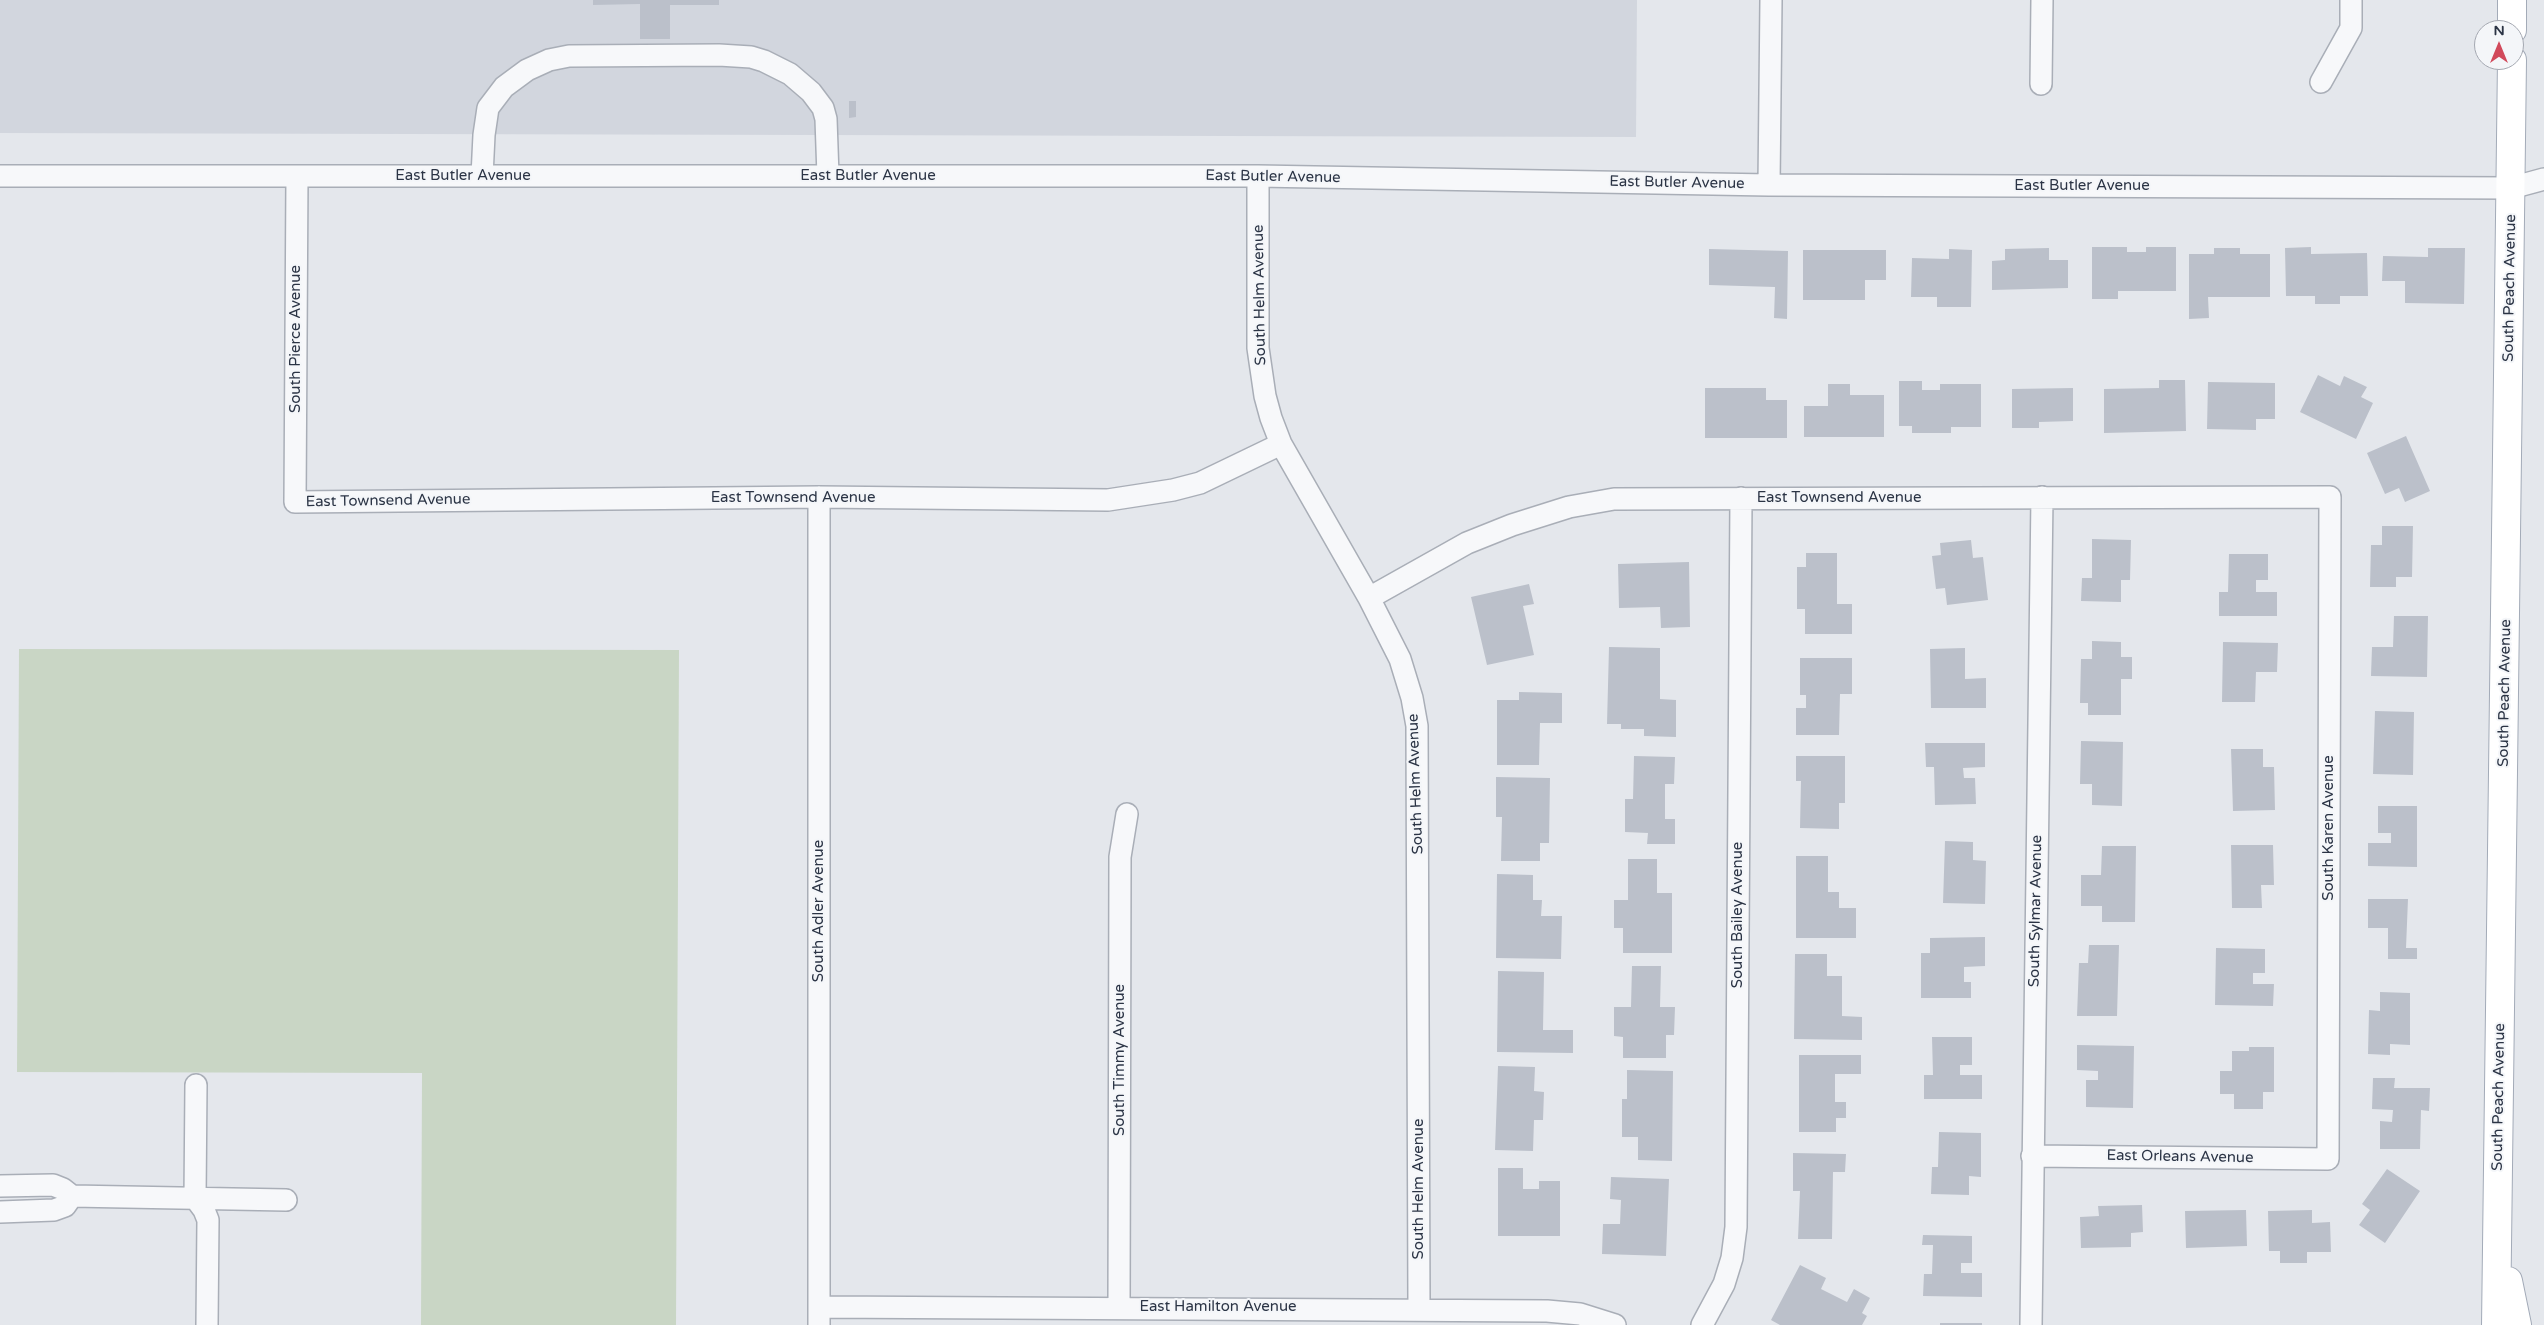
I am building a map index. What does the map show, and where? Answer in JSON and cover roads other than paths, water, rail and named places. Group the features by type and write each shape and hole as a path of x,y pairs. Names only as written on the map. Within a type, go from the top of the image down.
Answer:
{"main road":[{"path":"2512,0 2512,20"},
{"name":"South Peach Avenue","path":"2496,1325 2512,70"},
{"path":"2499,1130 2506,1186 2508,1284 2517,1325"}],"street":[{"path":"1769,185 1771,0"},
{"path":"2041,84 2042,0"},
{"path":"2321,82 2351,28 2351,0"},
{"path":"482,176 484,134 488,108 504,87 528,70 558,57 579,55 719,55 751,57 764,61 790,74 811,92 822,108 826,119 828,176"},
{"name":"East Butler Avenue","path":"0,176 1258,176 1769,185 2511,188 2544,179"},
{"name":"South Pierce Avenue","path":"295,502 297,176"},
{"name":"South Helm Avenue","path":"1258,176 1258,348 1265,396 1281,444 1369,598 1400,659 1412,698 1417,726 1420,1308"},
{"name":"East Townsend Avenue","path":"295,502 819,497 1108,500 1140,496 1200,483 1281,444"},
{"name":"South Adler Avenue","path":"819,497 820,1316"},
{"name":"South Sylmar Avenue","path":"2031,1325 2042,497"},
{"name":"East Townsend Avenue","path":"1369,598 1467,543 1539,515 1614,499 2330,497"},
{"name":"South Karen Avenue","path":"2328,1159 2330,497"},
{"name":"South Bailey Avenue","path":"1702,1325 1724,1284 1732,1258 1736,1227 1741,498"},
{"name":"South Timmy Avenue","path":"1119,1306 1120,857 1127,814"},
{"path":"196,1085 195,1198 204,1210 208,1220 207,1325"},
{"name":"East Orleans Avenue","path":"2032,1156 2328,1159"},
{"path":"34,1185 35,1211"},
{"path":"0,1186 53,1185 63,1189 72,1196 286,1200"},
{"path":"0,1212 54,1210 65,1206 72,1196"},
{"name":"East Hamilton Avenue","path":"820,1316 1119,1306 1420,1308 1548,1311 1580,1314 1615,1325"}]}
